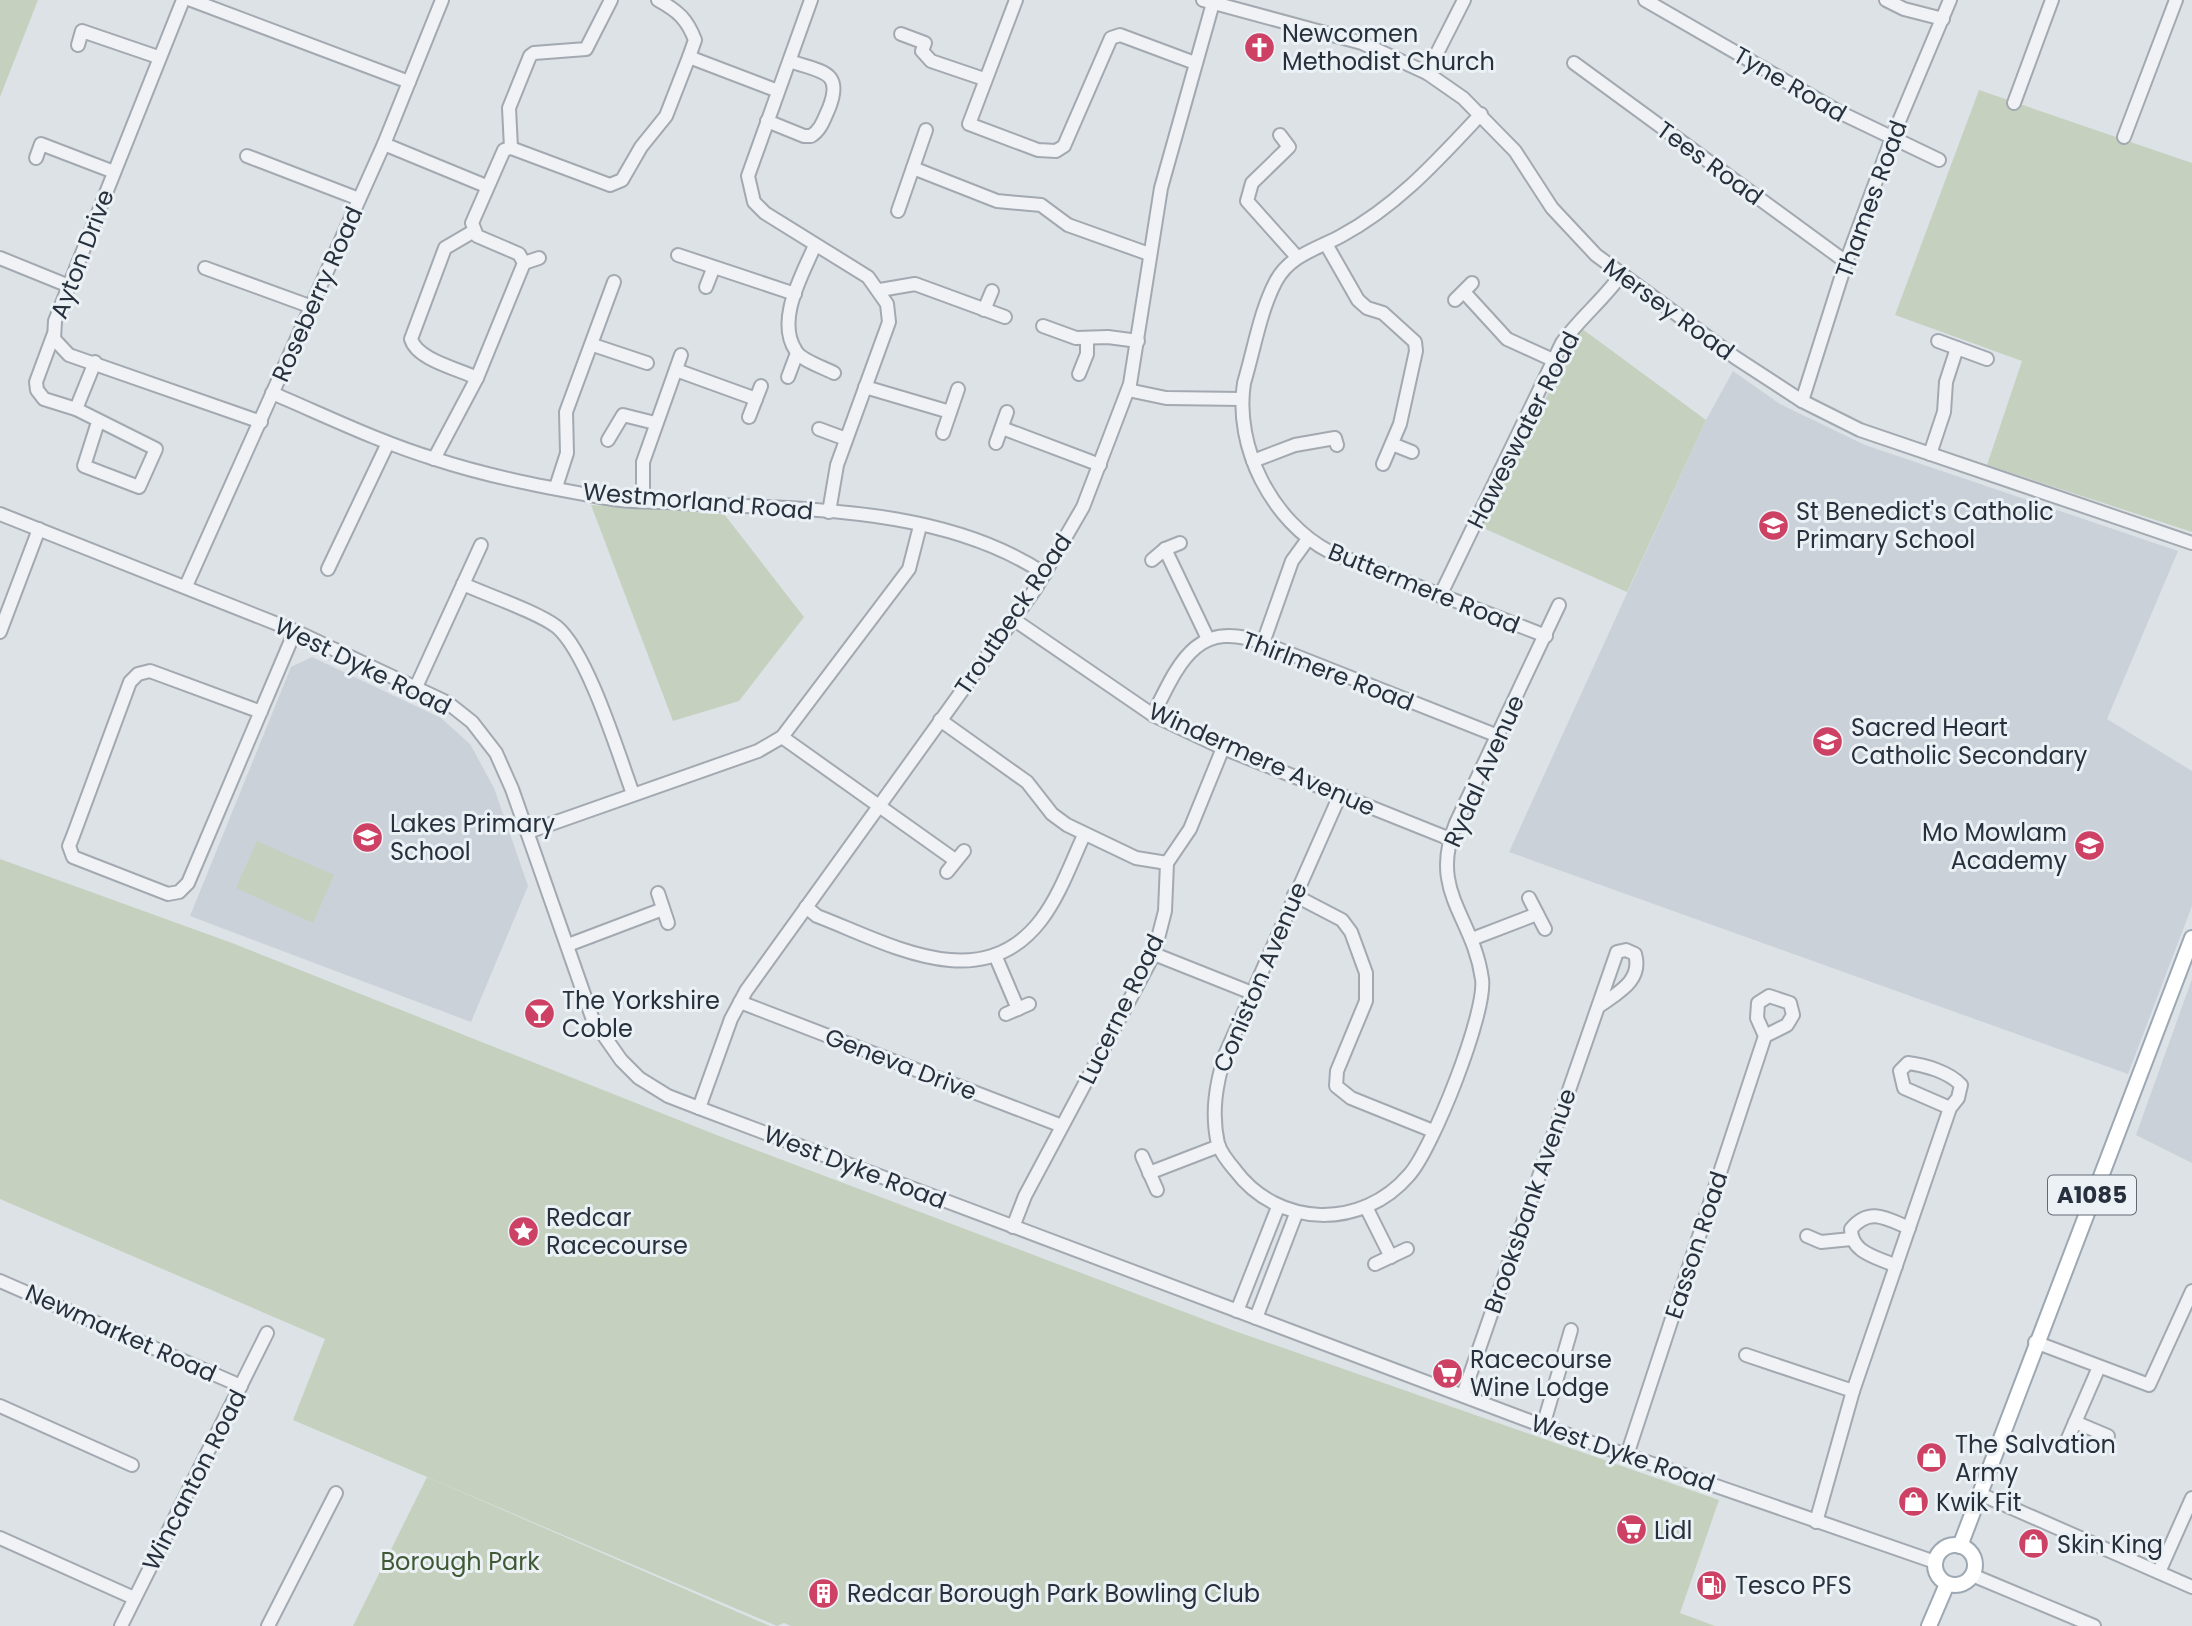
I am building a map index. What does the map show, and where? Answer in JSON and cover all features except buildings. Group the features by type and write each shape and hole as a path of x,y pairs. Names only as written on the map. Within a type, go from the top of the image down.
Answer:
{"main road":[{"name":"A1085","path":"1960,1546 2035,1342 2192,938"},
{"path":"1960,1546 1973,1558 1972,1575 1964,1583 1947,1584 1937,1575 1935,1562 1941,1550 1960,1546"},
{"path":"1929,1626 1947,1584"}],"street":[{"name":"Ayton Drive","path":"183,0 158,57 55,321 53,336 59,347 69,355 261,422"},
{"path":"191,0 410,82"},
{"name":"Roseberry Road","path":"186,586 384,144 442,0"},
{"path":"511,148 509,108 530,56 534,53 586,49 611,0"},
{"path":"511,148 610,186 622,180 641,146 671,106 695,40 682,15 658,0"},
{"path":"811,0 748,176 754,202 868,277 880,290 887,304 889,322 837,465 829,512"},
{"path":"1016,0 969,124 1038,150 1056,151 1063,146 1111,38 1120,35 1195,63"},
{"path":"1427,73 1464,0"},
{"name":"Tyne Road","path":"1646,0 1839,113 1939,160"},
{"path":"1886,0 1904,9 1943,19"},
{"name":"Thames Road","path":"1802,401 1846,262 1892,138 1950,0"},
{"path":"2014,103 2052,0"},
{"path":"2124,137 2176,0"},
{"name":"Mersey Road","path":"1208,2 1362,43 1427,73 1481,114 1515,151 1552,208 1579,240 1621,275 1802,401 1860,430 2192,543"},
{"name":"Troutbeck Road","path":"699,1108 740,1002 1063,546 1100,465 1128,390 1161,188 1195,63 1208,2"},
{"path":"78,45 82,31 158,57"},
{"path":"901,34 925,43 922,51 931,61 984,79"},
{"path":"689,57 778,91"},
{"path":"767,121 804,136 811,136 823,122 835,93 835,84 828,74 790,61"},
{"name":"Tees Road","path":"1574,63 1846,262"},
{"name":"Buttermere Road","path":"1481,114 1414,185 1384,210 1326,244 1297,257 1277,280 1242,400 1245,436 1253,461 1272,498 1308,539 1330,552 1546,636"},
{"path":"898,212 926,130"},
{"path":"1280,135 1289,147 1252,183 1247,201 1297,257"},
{"path":"36,158 41,144 114,172"},
{"path":"384,144 486,186"},
{"path":"511,148 499,157 472,223 482,239 519,254 524,264"},
{"path":"247,156 359,199"},
{"path":"913,168 997,201 1041,205 1068,225 1149,254"},
{"path":"474,230 445,248 411,339 413,346 424,355 477,378"},
{"path":"1326,244 1358,300 1392,321 1415,342 1416,351 1392,444 1383,464"},
{"path":"816,245 795,294 789,324 790,337 797,353 834,373"},
{"path":"678,254 713,269 729,271 795,294"},
{"path":"0,258 69,286"},
{"path":"434,459 477,378 524,264 539,258"},
{"path":"205,268 312,307"},
{"path":"706,287 713,269"},
{"name":"Haweswater Road","path":"1440,596 1553,360 1583,313 1610,290 1621,275"},
{"path":"556,487 567,453 566,412 593,345 614,282"},
{"path":"880,290 915,284 1005,317"},
{"path":"984,310 992,291"},
{"path":"1464,292 1507,339 1553,360"},
{"path":"1043,326 1087,339 1108,337 1138,341"},
{"path":"53,336 36,382 37,390 44,399 76,409 156,449 139,487 84,466 98,422"},
{"path":"1079,374 1087,355 1087,339"},
{"path":"1938,341 1987,359"},
{"path":"593,345 647,363"},
{"path":"1930,454 1944,412 1946,382 1957,348"},
{"path":"788,377 797,353"},
{"path":"643,500 643,462 681,355"},
{"path":"76,409 94,362"},
{"path":"676,370 756,399"},
{"path":"749,417 761,386"},
{"path":"865,387 950,412"},
{"path":"943,433 958,389"},
{"path":"1128,390 1166,398 1242,400"},
{"name":"Westmorland Road","path":"272,393 388,443 434,459 608,499 875,515 920,526 952,530 1025,561 1045,574"},
{"path":"996,443 1007,412"},
{"path":"608,440 622,415 656,423"},
{"path":"1002,428 1100,465"},
{"path":"819,429 846,439"},
{"path":"1253,461 1310,442 1335,438 1336,446"},
{"path":"328,569 388,443"},
{"path":"1392,444 1412,452"},
{"name":"West Dyke Road","path":"0,514 295,631 448,703 472,722 496,753 528,832 593,1020 621,1060 650,1086 699,1108 1543,1426 1935,1562"},
{"path":"528,832 758,751 782,737 909,569 920,526"},
{"path":"0,632 4,609 39,529"},
{"path":"1263,643 1292,561 1308,539"},
{"path":"1152,560 1165,549 1180,543"},
{"path":"416,687 481,545"},
{"path":"1165,549 1208,639"},
{"path":"463,584 555,625 569,639 612,737 633,794"},
{"name":"Rydal Avenue","path":"1296,1214 1341,1215 1366,1207 1395,1189 1410,1175 1422,1158 1475,1030 1481,1007 1483,983 1472,939 1449,891 1445,872 1450,839 1559,605"},
{"name":"Windermere Avenue","path":"1013,619 1153,715 1223,748 1450,839"},
{"path":"261,712 150,671 138,674 130,682 69,846 72,857 168,894 179,892 188,883 261,712 295,631"},
{"name":"Thirlmere Road","path":"1153,715 1182,658 1208,639 1234,635 1263,643 1498,736"},
{"path":"940,720 1010,768 1027,782 1052,814 1084,835 1136,858 1167,863 1186,836 1223,748"},
{"path":"782,737 878,807 959,856 947,872"},
{"name":"Coniston Avenue","path":"1296,1214 1278,1207 1244,1182 1219,1146 1214,1102 1216,1085 1252,993 1340,795"},
{"path":"806,907 817,916 935,961 968,961 995,955 1029,933 1041,920 1057,894 1084,835"},
{"name":"Lucerne Road","path":"1013,1227 1024,1196 1154,954 1165,911 1167,863"},
{"path":"658,893 668,923"},
{"path":"1294,895 1342,919 1351,932 1366,973 1366,1001 1337,1071 1336,1086 1350,1098 1433,1131"},
{"path":"1529,898 1545,929"},
{"path":"568,945 663,909"},
{"path":"1472,939 1537,914"},
{"path":"1154,954 1252,993"},
{"path":"995,955 1018,1009"},
{"name":"Geneva Drive","path":"740,1002 1062,1126"},
{"name":"Brooksbank Avenue","path":"1463,1395 1598,1007"},
{"name":"Easson Road","path":"1627,1455 1765,1036"},
{"path":"1816,1522 1853,1391 1950,1108 1958,1098 1961,1085 1954,1078 1918,1064 1908,1063 1900,1071 1904,1088 1950,1108"},
{"path":"1149,1173 1219,1146"},
{"path":"1142,1156 1157,1190"},
{"path":"1237,1311 1278,1207"},
{"path":"1366,1207 1391,1257"},
{"path":"1256,1318 1296,1214"},
{"path":"1896,1266 1858,1249 1851,1239 1851,1229 1860,1217 1872,1214 1909,1228"},
{"path":"1807,1236 1821,1242 1851,1239"},
{"path":"1375,1264 1407,1249"},
{"name":"Newmarket Road","path":"0,1281 241,1386"},
{"path":"2035,1342 2149,1385 2192,1291"},
{"path":"1543,1426 1571,1330"},
{"name":"Wincanton Road","path":"121,1626 267,1334"},
{"path":"1748,1356 1853,1391"},
{"path":"2066,1443 2099,1367"},
{"path":"1,1410 132,1465"},
{"path":"2075,1422 2108,1436"},
{"path":"268,1626 336,1493"},
{"path":"1980,1494 2192,1587"},
{"path":"2159,1572 2192,1498"},
{"path":"0,1538 134,1598"},
{"path":"1972,1575 2094,1626"}],"shaded area":[{"name":"Sacred Heart Catholic Secondary","path":"1733,371 1780,404 1865,445 2178,551 2107,719 2192,771 2192,906 2128,1074 1509,852 1706,420"},
{"name":"Lakes Primary School","path":"312,657 441,718 470,744 494,788 528,886 471,1022 190,916 291,667"},
{"path":"2192,979 2192,1163 2136,1135"}],"green space":[{"path":"0,0 38,0 0,97"},
{"path":"1979,90 2192,163 2192,532 1987,465 2022,361 1895,315"},
{"path":"1581,328 1706,420 1627,592 1481,527"},
{"path":"591,505 724,514 804,617 739,701 673,721"},
{"path":"257,841 334,875 313,923 236,888"},
{"name":"Redcar Racecourse","path":"0,859 232,943 714,1134 1232,1330 1719,1500 1680,1613 1715,1626 791,1626 784,1623 777,1626 293,1420 325,1339 0,1199"},
{"name":"Borough Park","path":"427,1477 770,1626 353,1626"}],"place":[{"name":"Newcomen Methodist Church","path":"1259,47"},
{"name":"St Benedict's Catholic Primary School","path":"1773,525"},
{"name":"Sacred Heart Catholic Secondary","path":"1828,741"},
{"name":"Lakes Primary School","path":"367,837"},
{"name":"Mo Mowlam Academy","path":"2090,846"},
{"name":"The Yorkshire Coble","path":"539,1014"},
{"name":"Redcar Racecourse","path":"523,1231"},
{"name":"Racecourse Wine Lodge","path":"1447,1373"},
{"name":"The Salvation Army","path":"1932,1458"},
{"name":"Kwik Fit","path":"1913,1502"},
{"name":"Lidl","path":"1631,1530"},
{"name":"Skin King","path":"2034,1544"},
{"name":"Tesco PFS","path":"1712,1585"},
{"name":"Redcar Borough Park Bowling Club","path":"824,1593"}]}
